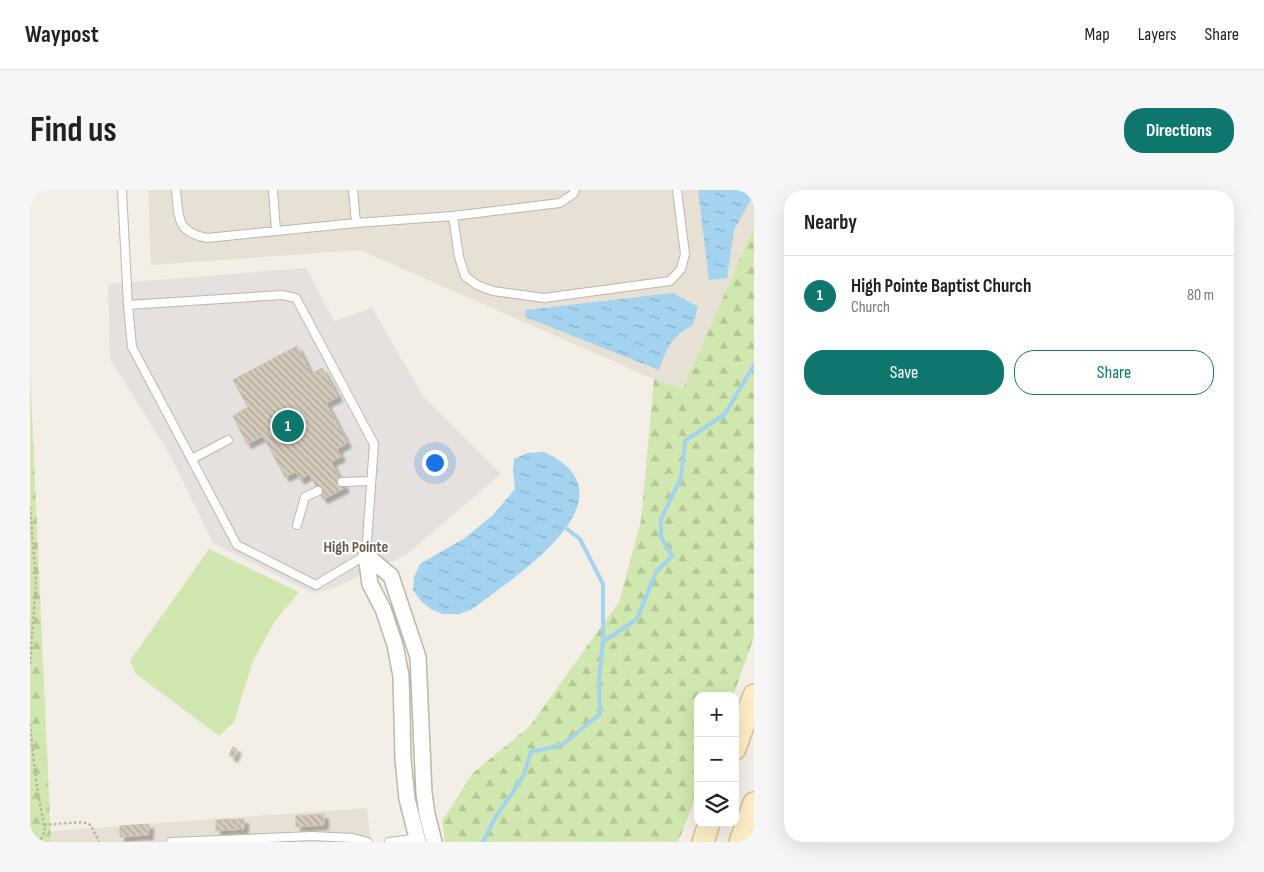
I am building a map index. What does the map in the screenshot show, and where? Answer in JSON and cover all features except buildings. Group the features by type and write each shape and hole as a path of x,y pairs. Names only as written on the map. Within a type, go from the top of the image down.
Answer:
{"main road":[{"path":"739,738 754,695"},
{"path":"740,842 754,803"},
{"path":"703,842 709,827"}],"street":[{"path":"366,555 370,584 383,609 395,645 401,676 403,759 407,799 425,840"},
{"path":"366,555 391,576 418,657 425,840"}],"lane":[{"path":"122,190 128,305 132,347 237,546 316,585 366,555 374,444 296,298 282,295 128,305"},
{"path":"176,190 178,214 183,228 193,236 207,238 356,223 453,216 560,203 573,194 575,190"},
{"path":"272,190 276,231"},
{"path":"353,190 356,223"},
{"path":"453,216 459,257 465,276 477,285 493,291 544,298 670,281 681,269 685,254 677,190"},
{"path":"192,459 228,440"},
{"path":"342,482 370,481"},
{"path":"296,525 305,497 318,491"},
{"path":"171,842 312,836 330,840 353,838 368,842"},
{"path":"389,842 425,840"}],"path":[{"path":"30,509 36,582 30,665"},
{"path":"30,583 36,582"},
{"path":"30,724 36,781 45,831 41,839 35,842"},
{"path":"44,825 82,822 91,825 99,842"}],"shaded area":[{"path":"148,190 754,190 754,227 683,389 654,379 360,250 151,265"},
{"path":"306,268 334,321 372,308 423,396 501,474 407,554 332,589 312,593 213,543 170,455 110,359 108,284"},
{"path":"367,808 371,842 51,842 51,831"}],"green space":[{"path":"754,227 754,637 734,692 694,692 694,802 678,842 445,842 442,821 473,773 530,726 619,602 641,521 654,379 683,389"},
{"path":"30,371 51,842 30,842"},
{"path":"209,549 299,592 275,621 253,661 234,722 219,736 136,674 130,661"}],"water":[{"path":"698,190 754,190 754,194 734,230 727,278 709,280"},
{"path":"673,293 698,307 693,325 671,343 659,370 525,317 526,310"},
{"path":"544,452 570,470 579,491 575,513 560,536 514,578 471,610 459,614 443,614 432,610 421,601 413,590 414,577 420,564 465,538 493,515 515,489 514,459 527,453"}],"waterway":[{"path":"483,842 495,818 523,777 531,752 562,745 600,714 599,679 603,642 637,619 656,572 672,556 661,537 661,519 681,478 685,441 725,414 754,365"},
{"path":"567,529 580,539 603,584 603,642"}],"place":[{"name":"High Pointe Baptist Church","path":"288,426"}],"district":[{"name":"High Pointe","path":"356,547"}]}
